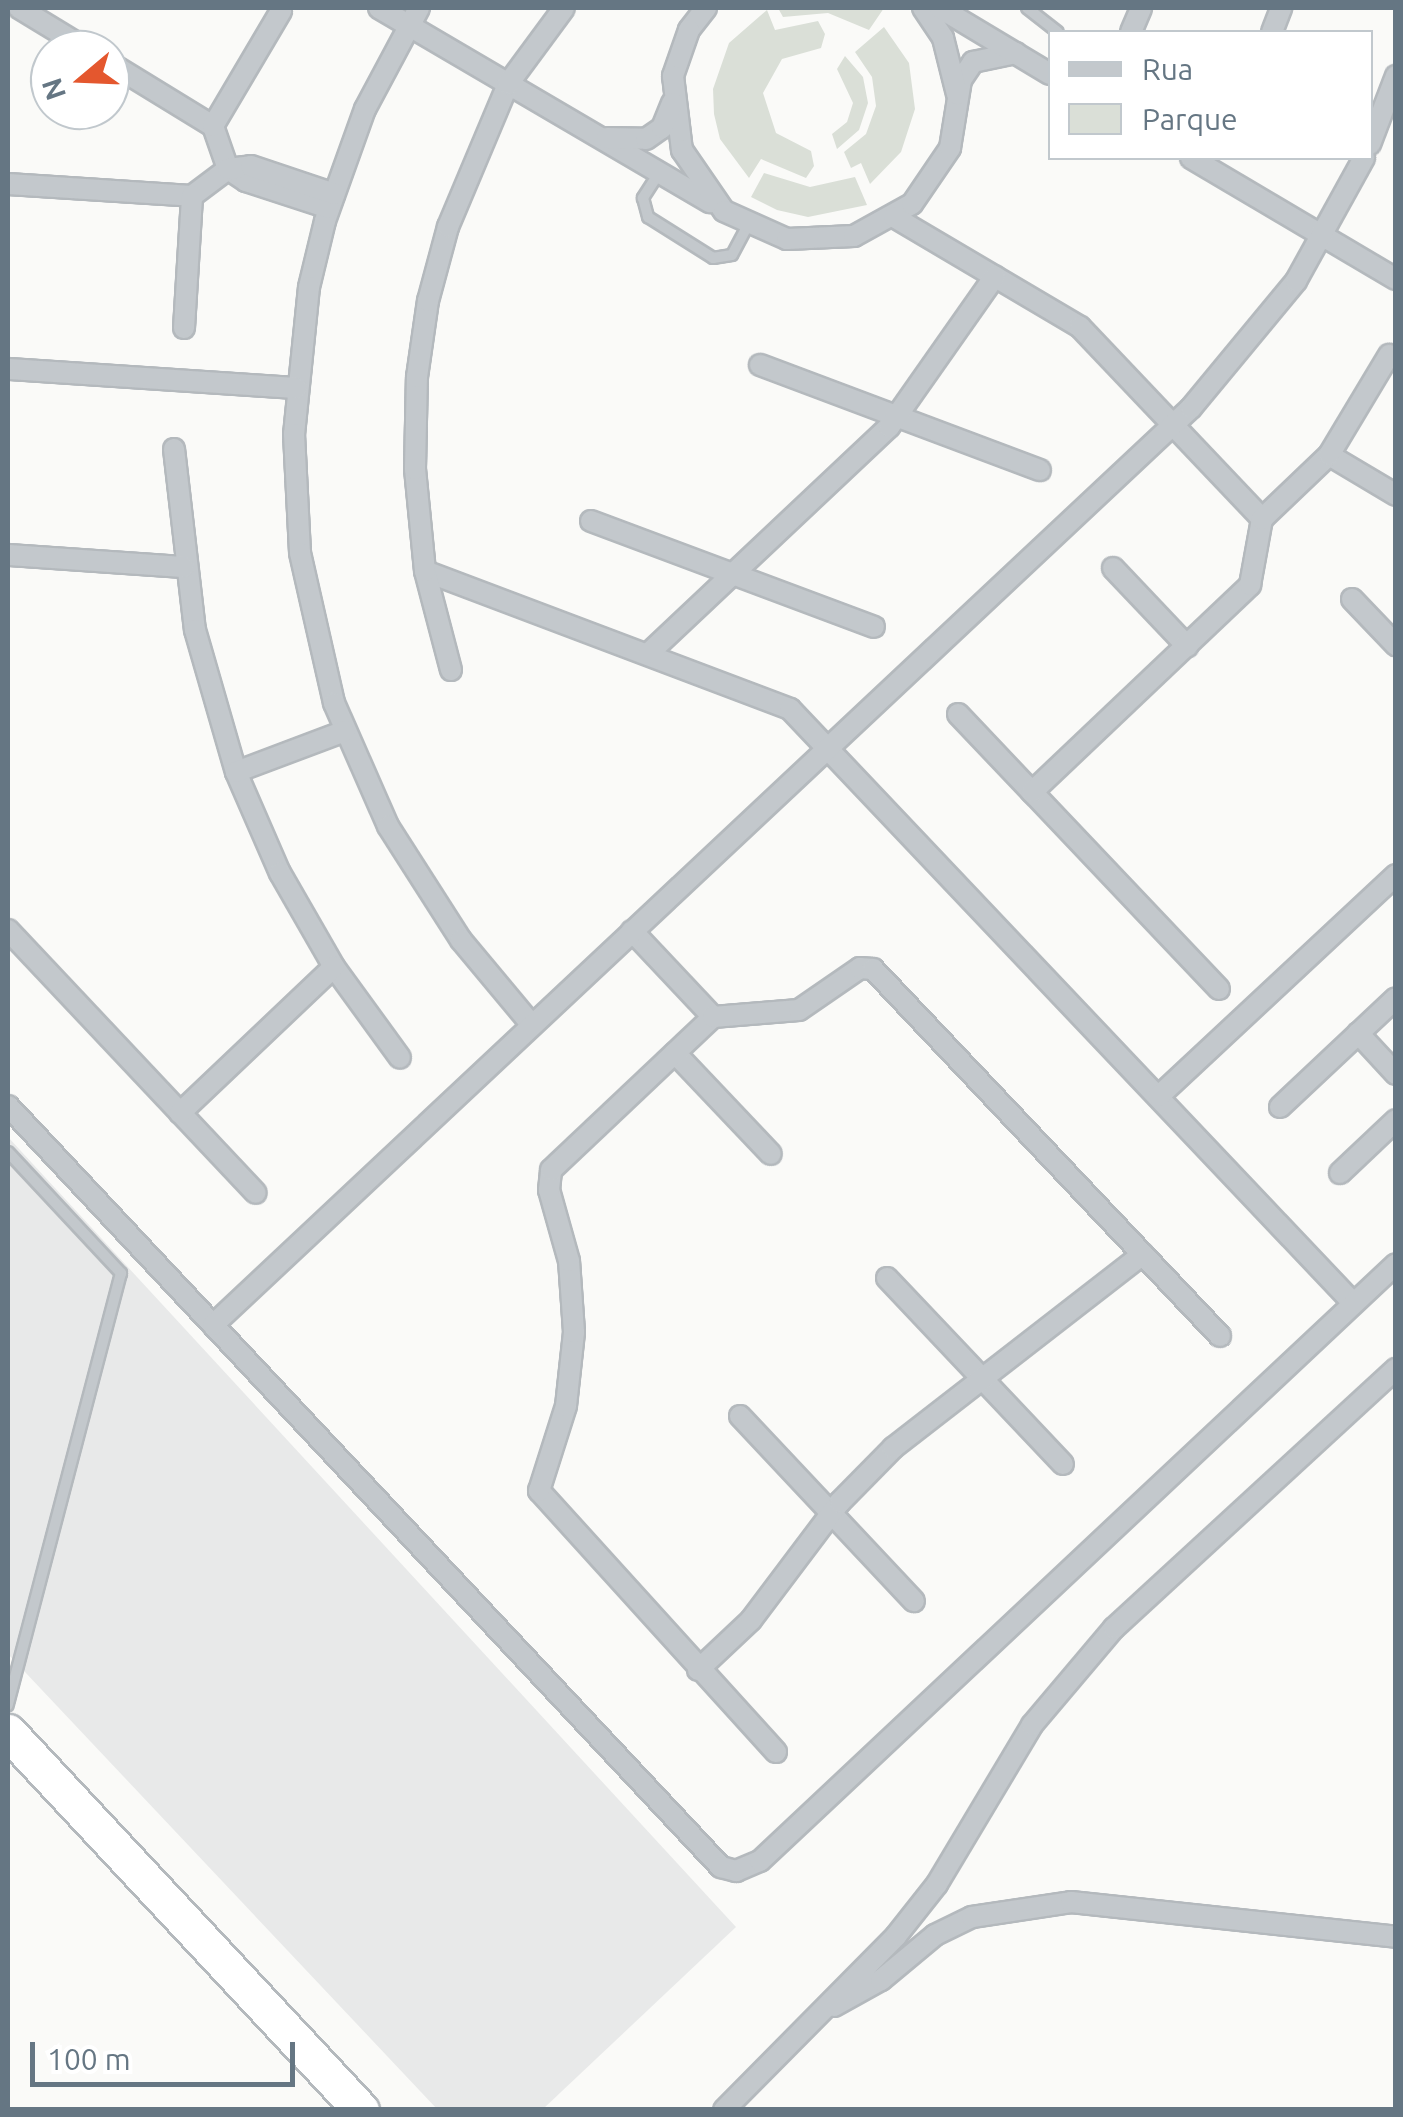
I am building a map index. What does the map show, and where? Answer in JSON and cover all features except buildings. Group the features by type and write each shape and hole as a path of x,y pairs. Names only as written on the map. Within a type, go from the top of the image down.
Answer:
{"highway":[{"path":"8,1732 361,2110"}],"street":[{"path":"19,8 42,14 62,30"},
{"path":"378,8 414,16 508,84 748,226 788,239 832,241 894,217 940,168 960,80 973,62 994,52 1016,53"},
{"path":"451,670 425,571 415,469 417,377 428,301 448,227 508,84 564,8"},
{"path":"596,136 646,139 662,128 673,101 680,52 706,8"},
{"path":"923,8 943,38 958,102"},
{"path":"213,126 281,10"},
{"path":"950,10 1016,53 1048,67"},
{"path":"414,16 365,109 332,201 309,287 296,388 300,553 314,629 345,731 422,886 531,1024"},
{"path":"130,75 213,126 228,169"},
{"path":"1373,136 1396,76"},
{"path":"673,101 692,172 724,211"},
{"path":"213,1325 1173,425 1232,363 1324,238 1363,160"},
{"path":"1205,161 1396,279"},
{"path":"228,169 332,201"},
{"path":"8,184 192,196 228,169"},
{"path":"184,328 192,196"},
{"path":"894,217 1080,327 1262,519"},
{"path":"649,653 897,416 995,276"},
{"path":"1032,792 1250,585 1262,519 1329,456 1389,355"},
{"path":"760,365 1040,470"},
{"path":"8,370 296,388"},
{"path":"174,449 184,566 206,678 236,772 280,872 334,966 400,1058"},
{"path":"1329,456 1396,495"},
{"path":"591,521 874,627"},
{"path":"8,554 184,566"},
{"path":"1113,568 1187,646"},
{"path":"425,571 790,708 1353,1303"},
{"path":"1352,599 1396,645"},
{"path":"958,714 1219,989"},
{"path":"236,772 345,731"},
{"path":"1159,1096 1396,875"},
{"path":"8,930 256,1193"},
{"path":"632,931 713,1017"},
{"path":"180,1112 334,966"},
{"path":"776,1752 540,1491 566,1406 574,1332 569,1261 549,1190 551,1170 713,1017 799,1010 860,968 873,970 1220,1336"},
{"path":"1280,1107 1396,998"},
{"path":"1358,1033 1396,1074"},
{"path":"675,1053 770,1154"},
{"path":"8,1106 722,1867 736,1871 760,1861 1396,1264"},
{"path":"1340,1172 1396,1120"},
{"path":"698,1670 751,1620 832,1514 893,1448 979,1375 1090,1301 1143,1254"},
{"path":"887,1278 1062,1464"},
{"path":"724,2110 821,2012 937,1884 1032,1725 1114,1628 1396,1369"},
{"path":"740,1416 914,1601"},
{"path":"821,2012 881,1980 935,1934 972,1917 1041,1906 1107,1902 1220,1922 1396,1937"}],"lane":[{"path":"1027,8 1055,30"},
{"path":"658,172 643,198 648,217 713,258 732,255 748,226"},
{"path":"8,1152 121,1273 8,1705"}],"shaded area":[{"path":"8,1137 736,1927 543,2109 437,2109 8,1654"}],"green space":[{"path":"778,8 884,8 869,30 828,13 783,17"},
{"path":"767,10 775,30 818,21 825,34 821,48 782,59 763,93 776,133 811,151 814,166 806,178 761,159 749,178 720,139 714,114 713,89 729,43"},
{"path":"884,27 909,63 915,109 901,152 870,184 861,163 851,168 844,152 866,134 876,106 872,77 855,52"},
{"path":"845,56 863,77 868,103 859,130 837,149 832,134 847,122 853,103 837,69"},
{"path":"764,173 810,187 855,177 867,205 808,217 777,210 751,197"}]}
